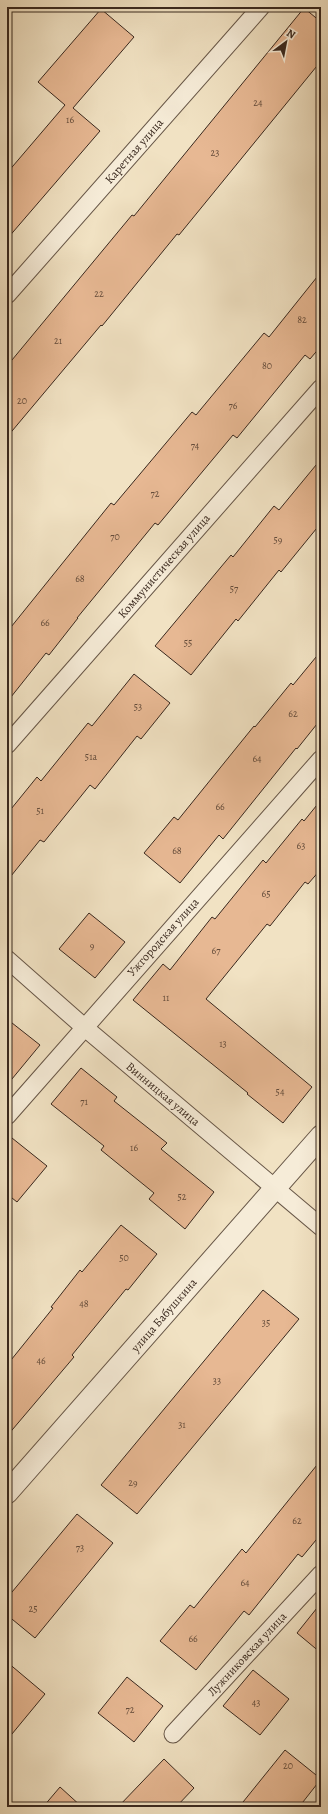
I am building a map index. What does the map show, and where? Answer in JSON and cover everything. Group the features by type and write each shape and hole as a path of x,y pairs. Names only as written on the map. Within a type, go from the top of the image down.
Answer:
{"street":[{"name":"Каретная улица","path":"7,295 261,7"},
{"name":"Коммунистическая улица","path":"7,744 321,388"},
{"name":"Ужгородская улица","path":"7,1116 321,759"},
{"name":"Винницкая улица","path":"7,959 84,1027 321,1227"},
{"name":"улица Бабушкина","path":"7,1493 321,1136"},
{"name":"Лужниковская улица","path":"173,1734 321,1574"}],"building":[{"path":"304,8 321,22 321,61 179,235 177,234 102,326 101,325 7,437 7,366 132,215 134,216"},
{"path":"101,9 134,37 73,108 100,131 7,239 7,173 65,105 38,82"},
{"path":"321,272 321,346 310,359 305,355 237,438 233,435 158,525 155,523 77,618 49,655 46,653 7,702 7,632 111,503 114,505 192,412 196,415 264,333 269,337"},
{"path":"321,459 321,523 281,572 279,570 238,621 236,619 191,675 155,646 231,555 233,557 274,506 279,510"},
{"path":"321,651 321,719 223,839 219,835 180,883 144,853 174,817 178,820 254,726 255,727 291,683 293,685"},
{"path":"134,674 170,703 141,739 137,736 95,789 90,785 44,842 40,840 7,881 7,814 37,777 41,781 88,723 92,726"},
{"path":"321,800 321,869 308,884 305,882 270,926 267,924 206,999 312,1087 283,1123 133,1000 163,964 170,970 212,917 215,919 263,860 266,863 302,819 304,821"},
{"path":"89,913 125,942 95,978 59,949"},
{"path":"7,1019 40,1045 7,1085"},
{"path":"81,1068 117,1097 114,1101 167,1143 161,1149 214,1192 185,1229 149,1199 154,1193 101,1150 104,1146 51,1104"},
{"path":"7,1134 47,1166 17,1202 7,1194"},
{"path":"121,1225 157,1254 128,1290 126,1289 72,1355 74,1357 7,1436 7,1365 53,1308 51,1307 80,1270 82,1272"},
{"path":"263,1290 299,1319 137,1514 101,1485"},
{"path":"321,1460 321,1534 302,1557 298,1554 249,1615 244,1611 196,1670 160,1641 190,1605 194,1608 242,1549 246,1553"},
{"path":"77,1514 113,1543 35,1638 7,1615 7,1598"},
{"path":"321,1603 321,1653 297,1633"},
{"path":"7,1662 45,1694 7,1740"},
{"path":"253,1670 289,1699 260,1735 223,1706"},
{"path":"127,1677 163,1706 134,1742 98,1713"},
{"path":"285,1750 321,1779 299,1807 239,1807"},
{"path":"164,1759 194,1788 176,1807 118,1807"},
{"path":"60,1787 82,1807 43,1807"}]}
